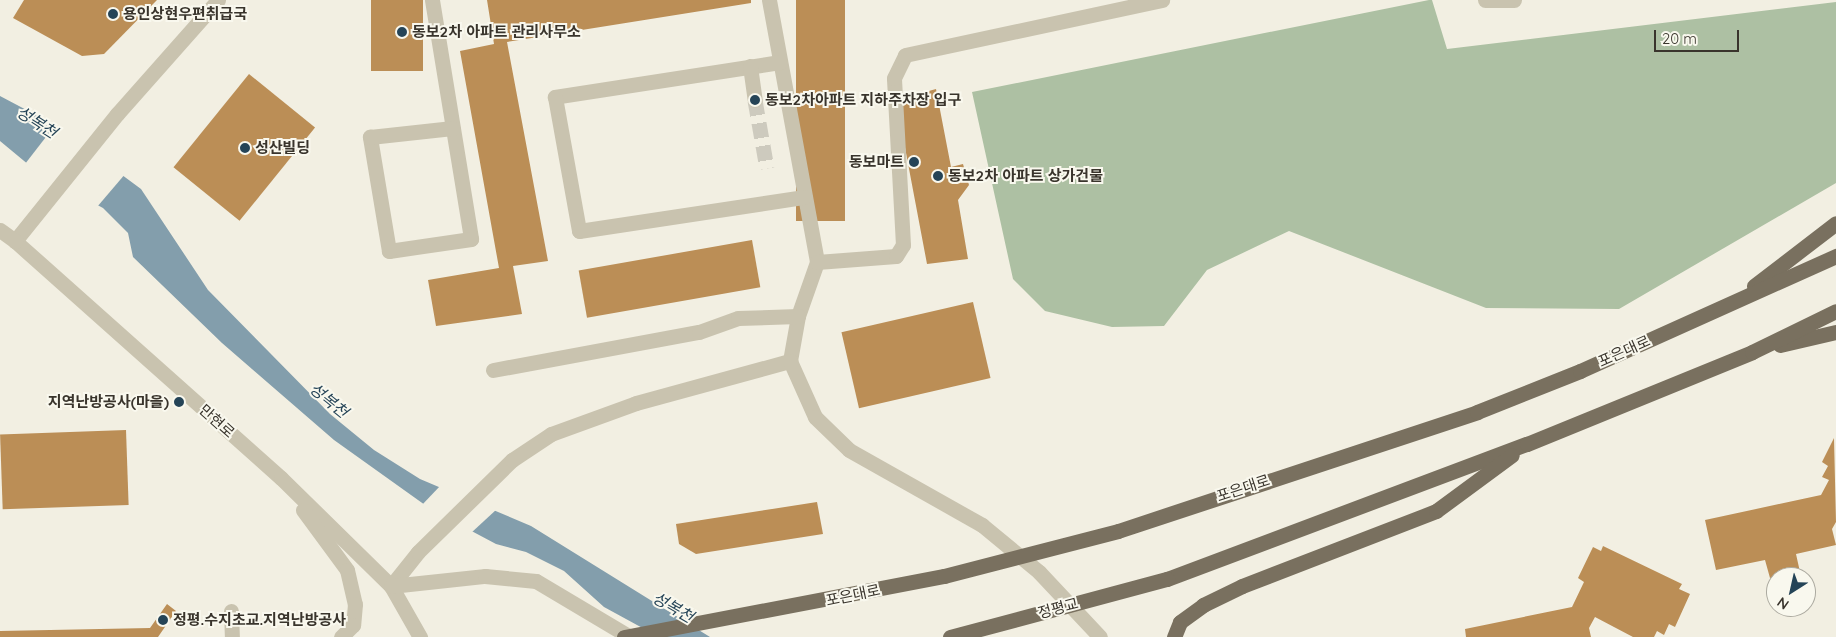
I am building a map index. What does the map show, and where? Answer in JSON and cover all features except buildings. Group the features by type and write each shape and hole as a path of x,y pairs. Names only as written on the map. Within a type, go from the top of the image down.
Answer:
{"main road":[{"path":"1737,300 1836,223"},
{"name":"포은대로","path":"624,637 944,576 1118,531 1477,412 1580,371 1836,256"},
{"path":"1174,637 1180,622 1242,586 1436,511 1527,444 1752,352 1836,310"},
{"path":"1752,352 1836,332"},
{"name":"정평교","path":"950,637 1167,579 1527,444"}],"street":[{"path":"15,241 34,221 117,114 218,0"},
{"path":"432,0 453,128 471,239 389,251 370,137 453,128"},
{"path":"769,0 817,262 798,316 790,361 815,417 849,450 982,525 1039,572 1100,637"},
{"path":"817,262 896,256 903,245 894,78 904,55 1162,0"},
{"path":"1485,0 1514,0"},
{"path":"780,62 555,98 579,231 804,198"},
{"path":"750,66 755,100"},
{"name":"만현로","path":"0,230 15,241 281,478 391,586 420,637"},
{"path":"493,370 698,332 738,318 798,316"},
{"path":"391,586 418,552 512,460 551,434 636,403 790,361"},
{"path":"281,478 347,570 355,604 353,625 341,637"},
{"path":"391,586 485,576 536,581 630,637"},
{"path":"231,611 232,637"}],"green space":[{"path":"1432,0 1447,49 1836,2 1836,183 1619,309 1486,308 1289,231 1207,270 1164,326 1112,327 1045,311 1013,279 972,92"}],"water":[{"name":"성복천","path":"0,96 53,124 141,189 208,290 330,414 374,450 420,479 531,526 710,637 659,637 604,607 564,571 526,552 496,544 432,510 334,440 222,343 133,257 128,233 103,208 41,175 0,141"}],"pier":[{"path":"56,124 126,173 97,207 39,177 25,164"},
{"path":"441,485 497,509 471,533 421,506"}],"tunnel":[{"path":"755,100 767,168"}],"place":[{"name":"용인상현우편취급국","path":"113,14"},
{"name":"동보2차 아파트 관리사무소","path":"402,32"},
{"name":"동보2차아파트 지하주차장 입구","path":"755,100"},
{"name":"성산빌딩","path":"245,148"},
{"name":"동보마트","path":"914,162"},
{"name":"동보2차 아파트 상가건물","path":"938,176"},
{"name":"지역난방공사(마을)","path":"179,402"},
{"name":"정평.수지초교.지역난방공사","path":"163,620"}]}
